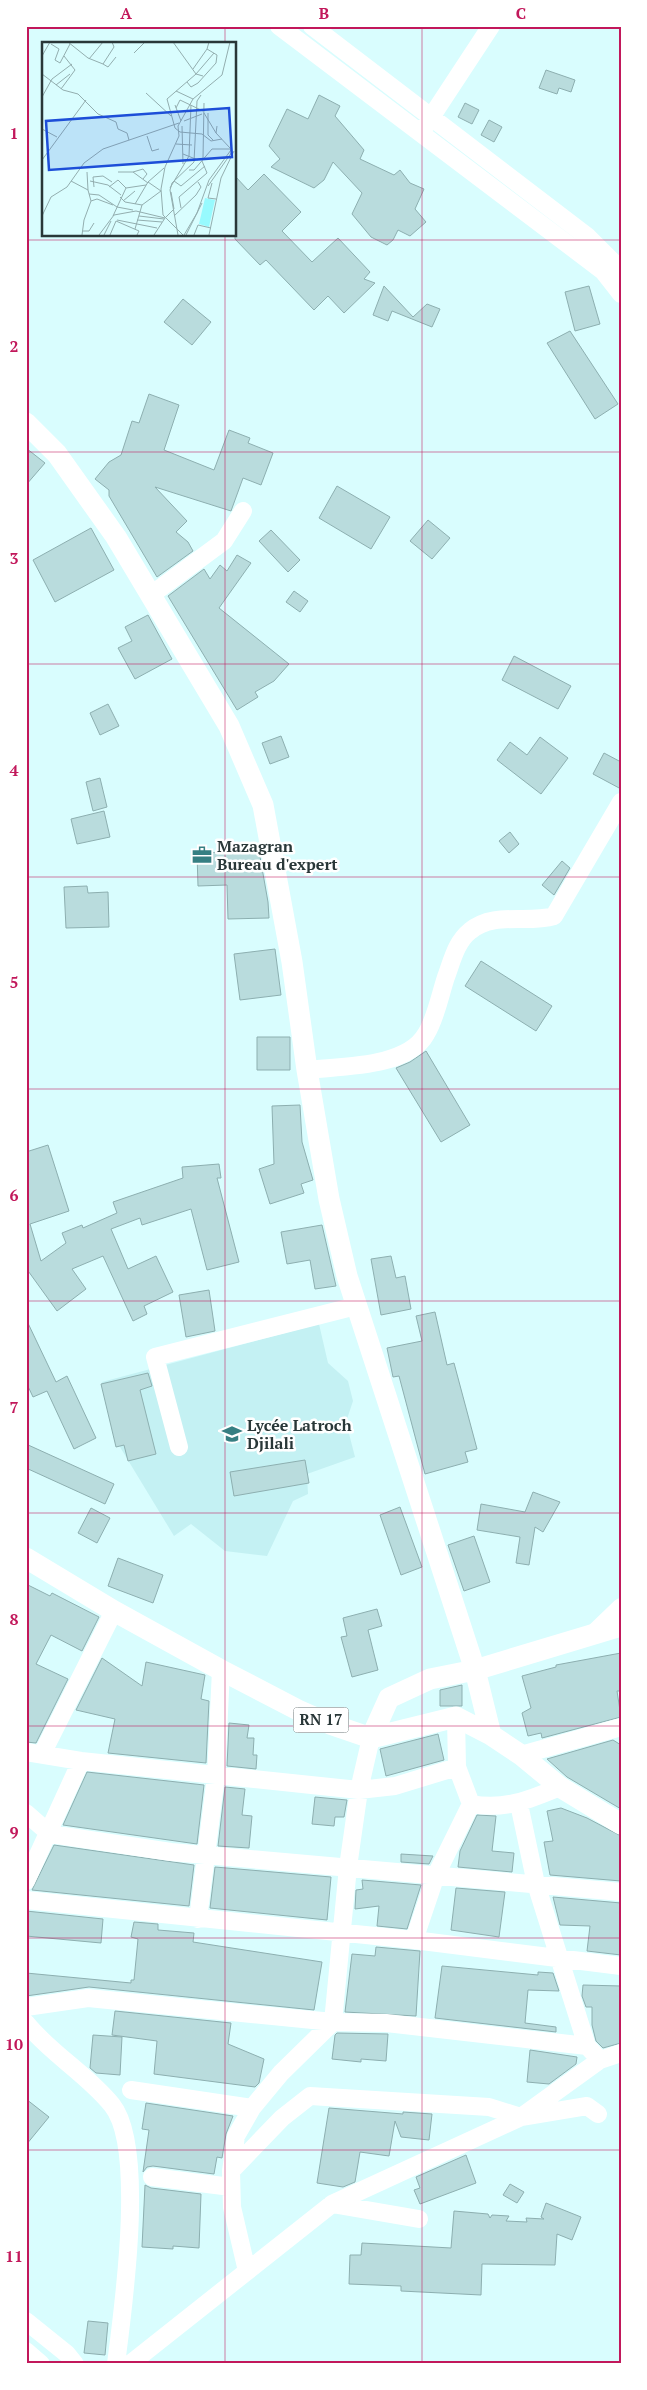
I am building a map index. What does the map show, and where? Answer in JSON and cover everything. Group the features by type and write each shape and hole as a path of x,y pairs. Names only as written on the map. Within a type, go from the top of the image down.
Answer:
{"main road":[{"path":"26,423 57,454 116,537 229,726 263,805 292,962 328,1199 356,1306 475,1670 491,1735"},
{"name":"RN 17","path":"26,1558 114,1611 221,1670 298,1710 330,1724 371,1738 456,1717"},
{"path":"371,1738 389,1698 430,1678 475,1670 621,1626"},
{"path":"456,1717 491,1735 521,1755 560,1787 621,1824"}],"street":[{"path":"279,26 603,271 621,294"},
{"path":"312,26 588,237 621,270"},
{"path":"420,134 491,26"},
{"path":"151,595 224,541 243,511"},
{"path":"307,1070 395,1059 411,1050 426,1035 456,948 470,931 490,920 544,919 554,916 621,802"},
{"path":"179,1447 155,1357 356,1306"},
{"path":"594,1633 621,1607"},
{"path":"114,1611 34,1753 81,1761 359,1790 395,1786 457,1767"},
{"path":"198,1919 204,1856 216,1776 221,1670"},
{"path":"414,1940 436,1875 471,1804 457,1767 456,1717"},
{"path":"521,1755 613,1729 621,1741"},
{"path":"247,2271 232,2207 231,2179 236,2136 252,2108 281,2073 332,2022 348,1867 359,1790 371,1738"},
{"path":"26,1881 50,1834 81,1761"},
{"path":"471,1804 495,1806 519,1804 560,1787"},
{"path":"519,1804 536,1884 561,1958 587,2046 600,2060"},
{"path":"26,1813 50,1834 204,1856 621,1892"},
{"path":"26,1900 414,1940 621,1966"},
{"path":"26,2007 88,1998 332,2022 386,2023 587,2046"},
{"path":"26,2024 36,2036 86,2078 113,2106 125,2132 130,2194 126,2286 116,2364"},
{"path":"130,2364 332,2204 521,2118 600,2060 621,2054"},
{"path":"131,2090 252,2108"},
{"path":"231,2179 282,2118 310,2096 489,2107 521,2118 587,2106 598,2114"},
{"path":"152,2177 231,2179"},
{"path":"332,2204 418,2219"},
{"path":"26,2321 67,2354 75,2364"},
{"path":"26,2351 41,2364"}],"shaded area":[{"name":"Lycée Latroch Djilali","path":"319,1324 328,1363 348,1381 353,1401 346,1422 355,1457 307,1474 308,1494 293,1501 267,1556 225,1551 191,1524 174,1536 120,1447 102,1382"}],"building":[{"path":"546,70 575,80 571,92 559,88 557,94 539,88"},
{"path":"319,95 340,106 335,116 364,150 360,159 394,175 400,170 410,183 424,189 415,209 426,222 410,236 398,230 393,240 387,245 371,237 352,214 362,193 333,162 324,180 314,188 271,167 280,159 269,146 287,109 308,119"},
{"path":"465,103 479,110 472,124 458,117"},
{"path":"489,120 502,127 494,142 481,135"},
{"path":"264,174 301,212 282,231 312,262 338,238 370,272 364,279 375,283 344,313 328,296 314,310 266,260 260,265 235,239 236,177 248,190"},
{"path":"384,286 413,317 427,304 440,309 432,327 392,311 388,321 373,315"},
{"path":"589,286 600,324 575,331 565,292"},
{"path":"183,299 211,322 192,345 164,322"},
{"path":"570,331 618,404 595,419 547,343"},
{"path":"149,394 179,405 164,450 214,470 229,430 250,438 248,443 273,453 261,485 243,478 231,511 155,487 187,521 176,532 188,542 193,551 157,577 109,496 109,490 95,479 109,462 121,455 132,421 139,423"},
{"path":"26,448 45,463 26,485"},
{"path":"337,486 390,517 371,549 319,518"},
{"path":"428,520 450,538 432,559 410,541"},
{"path":"91,528 114,570 55,602 33,560"},
{"path":"271,530 300,560 288,572 259,541"},
{"path":"237,555 251,563 219,608 289,664 274,681 255,692 258,697 237,710 168,596 204,569 210,579 220,565 227,571"},
{"path":"294,591 308,601 300,612 286,602"},
{"path":"148,615 172,659 135,679 118,648 132,641 125,627"},
{"path":"514,656 571,686 558,709 502,680"},
{"path":"108,704 119,726 100,735 90,713"},
{"path":"281,736 289,757 270,764 262,743"},
{"path":"540,737 568,758 541,794 497,760 510,742 527,755"},
{"path":"604,753 621,762 621,789 593,774"},
{"path":"100,778 107,807 93,811 86,782"},
{"path":"104,811 110,837 77,844 71,819"},
{"path":"510,832 519,844 509,853 499,841"},
{"path":"259,851 269,918 228,919 227,885 198,886 197,853"},
{"path":"562,861 570,868 554,895 542,885"},
{"path":"87,886 88,893 108,892 109,927 66,928 64,887"},
{"path":"275,949 281,995 240,1000 234,954"},
{"path":"481,961 552,1006 536,1031 465,986"},
{"path":"257,1037 290,1037 290,1070 257,1070"},
{"path":"426,1051 470,1125 441,1142 396,1068 410,1062"},
{"path":"300,1105 302,1142 313,1180 301,1184 304,1193 270,1204 259,1169 274,1164 272,1106"},
{"path":"48,1145 69,1211 30,1224 41,1261 66,1243 62,1233 82,1225 83,1228 117,1213 113,1202 183,1178 182,1167 219,1164 221,1178 217,1178 239,1262 207,1270 191,1209 142,1225 140,1218 111,1229 128,1269 156,1256 173,1292 144,1306 147,1314 133,1321 103,1256 72,1269 86,1289 57,1311 26,1268 26,1152"},
{"path":"322,1225 336,1286 315,1289 310,1260 287,1264 281,1232"},
{"path":"391,1256 396,1278 405,1276 411,1309 381,1315 371,1259"},
{"path":"209,1290 215,1331 186,1337 179,1295"},
{"path":"435,1312 447,1365 454,1363 477,1449 465,1452 468,1462 425,1474 399,1376 393,1377 387,1348 422,1341 416,1316"},
{"path":"26,1319 56,1382 67,1376 96,1438 74,1449 47,1391 33,1397 26,1382"},
{"path":"148,1373 152,1386 140,1390 156,1454 128,1461 124,1445 116,1447 101,1384"},
{"path":"26,1444 114,1484 105,1504 26,1468"},
{"path":"305,1460 309,1483 234,1496 230,1472"},
{"path":"533,1492 560,1502 543,1532 535,1527 529,1565 516,1563 520,1537 477,1530 481,1504 525,1512"},
{"path":"400,1507 422,1567 401,1575 380,1515"},
{"path":"91,1508 110,1518 97,1543 78,1533"},
{"path":"474,1536 490,1582 464,1591 448,1545"},
{"path":"118,1558 163,1575 153,1603 108,1586"},
{"path":"26,1584 50,1596 52,1593 99,1617 82,1651 51,1635 36,1664 68,1679 36,1743 26,1742"},
{"path":"377,1609 382,1626 368,1630 378,1670 352,1677 341,1637 347,1636 343,1618"},
{"path":"621,1653 621,1691 617,1691 621,1717 542,1738 541,1733 528,1736 522,1713 531,1708 522,1676 556,1667 556,1665"},
{"path":"102,1658 142,1686 146,1662 205,1675 201,1699 209,1701 206,1763 108,1753 115,1719 76,1710"},
{"path":"462,1685 462,1706 440,1706 440,1690"},
{"path":"229,1723 249,1725 247,1738 254,1738 253,1755 257,1755 256,1769 227,1766"},
{"path":"438,1734 444,1760 386,1776 380,1749"},
{"path":"613,1740 621,1745 621,1809 567,1777 547,1759"},
{"path":"87,1772 204,1785 197,1844 63,1825"},
{"path":"225,1787 245,1789 242,1815 252,1816 249,1848 218,1846"},
{"path":"315,1797 347,1800 344,1817 335,1817 334,1826 312,1824"},
{"path":"561,1808 587,1818 621,1836 621,1881 550,1875 544,1842 553,1841 547,1811"},
{"path":"477,1815 496,1816 492,1851 514,1853 512,1872 458,1867 460,1851"},
{"path":"54,1845 194,1865 189,1906 32,1890"},
{"path":"401,1854 433,1856 429,1864 401,1862"},
{"path":"215,1867 331,1877 327,1920 210,1908"},
{"path":"362,1880 421,1885 407,1929 377,1926 379,1906 355,1909 356,1890 363,1889"},
{"path":"456,1888 505,1892 499,1937 451,1930"},
{"path":"553,1897 621,1903 621,1955 587,1951 590,1926 560,1925"},
{"path":"26,1911 103,1919 101,1943 26,1936"},
{"path":"134,1922 158,1924 158,1930 194,1933 193,1942 322,1962 314,2010 89,1987 26,1996 26,1973 131,1983 131,1980 134,1980 138,1939 131,1937"},
{"path":"376,1947 420,1951 416,2016 345,2012 352,1954 375,1956"},
{"path":"442,1966 538,1975 538,1972 553,1973 559,1991 528,1990 525,2023 556,2027 556,2032 435,2018"},
{"path":"583,1985 621,1986 621,2043 603,2048 596,2041 592,2025 592,2007 586,2007 582,1996"},
{"path":"115,2011 231,2023 228,2044 264,2059 259,2083 255,2087 154,2074 157,2041 112,2035"},
{"path":"337,2033 388,2034 386,2061 361,2059 361,2062 332,2059 335,2035"},
{"path":"93,2035 122,2037 120,2075 96,2073 90,2068"},
{"path":"530,2050 577,2057 576,2064 549,2084 527,2082"},
{"path":"26,2099 49,2117 26,2145"},
{"path":"146,2103 233,2116 226,2134 222,2158 217,2157 214,2174 153,2166 147,2167 143,2172 149,2130 142,2129"},
{"path":"329,2108 403,2114 403,2112 432,2114 429,2140 401,2137 395,2121 389,2156 360,2152 355,2182 343,2187 317,2183"},
{"path":"466,2155 476,2183 420,2204 414,2190 420,2188 416,2177"},
{"path":"510,2184 524,2192 517,2203 503,2195"},
{"path":"145,2185 151,2188 201,2194 199,2248 173,2246 173,2249 142,2247"},
{"path":"546,2203 581,2217 572,2240 557,2234 555,2265 482,2264 481,2295 401,2291 401,2286 349,2284 350,2255 361,2255 362,2243 451,2248 454,2211 488,2214 490,2218 492,2215 509,2216 506,2221 527,2222 526,2218 544,2219 541,2217"},
{"path":"88,2321 108,2323 105,2355 84,2353"}],"place":[{"name":"Mazagran Bureau d'expert","path":"202,855"},
{"name":"Lycée Latroch Djilali","path":"232,1434"}]}
